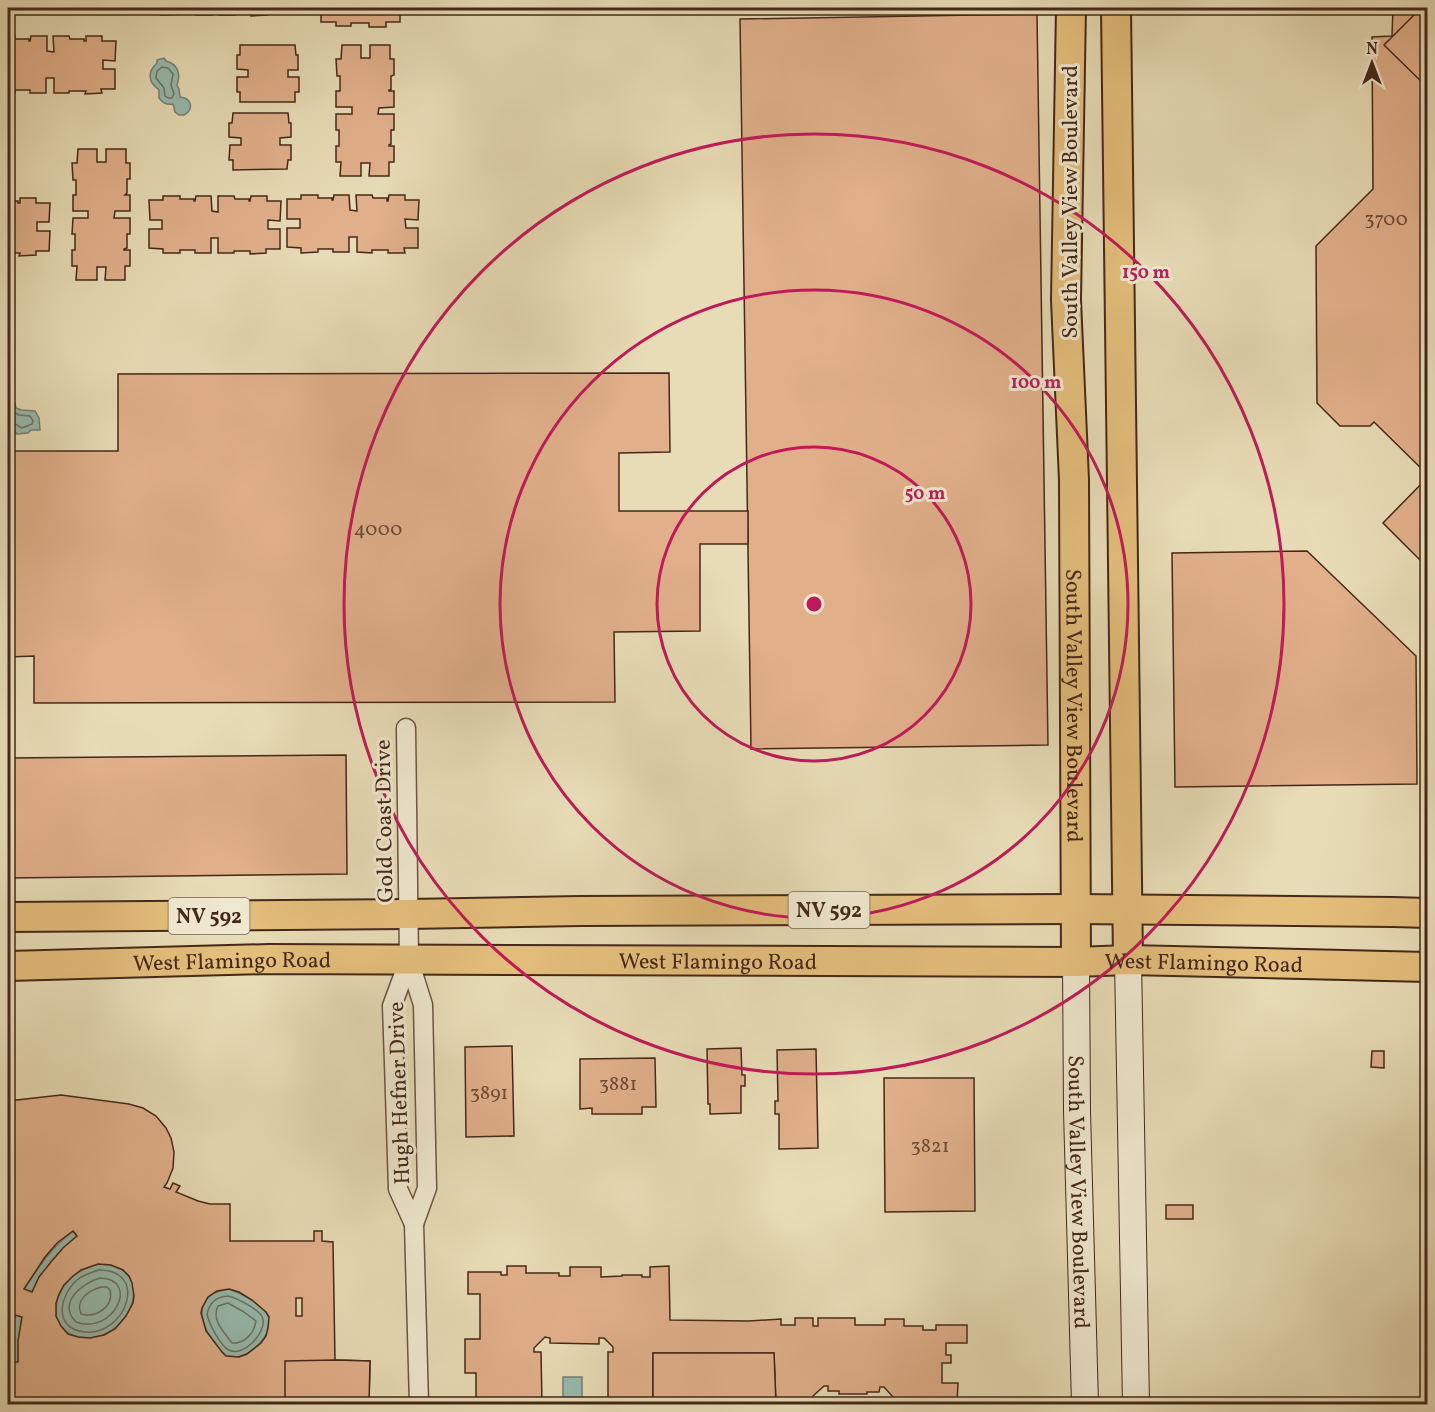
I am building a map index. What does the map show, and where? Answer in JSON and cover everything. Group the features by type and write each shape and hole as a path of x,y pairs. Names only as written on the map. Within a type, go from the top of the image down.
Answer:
{"main road":[{"name":"South Valley View Boulevard","path":"1071,8 1066,300 1074,480 1077,1111 1084,1404"},
{"path":"1116,8 1136,1404"},
{"name":"West Flamingo Road","path":"8,917 1076,909 1428,913"},
{"name":"West Flamingo Road","path":"8,966 269,960 1076,962 1128,960 1428,967"}],"street":[{"name":"Gold Coast Drive","path":"406,728 408,914"},
{"name":"Hugh Hefner Drive","path":"408,914 409,960 423,1005 427,1188 414,1224 419,1404"},
{"name":"Hugh Hefner Drive","path":"409,960 392,1006 398,1190 414,1224"}],"water":[{"path":"164,58 176,67 180,97 187,99 190,104 190,110 184,115 175,112 173,104 160,100 159,90 151,80 150,73 157,60"},
{"path":"8,403 15,403 16,408 21,410 35,411 39,418 40,430 17,434 14,430 8,430"},
{"path":"73,1231 77,1236 52,1262 32,1292 24,1289 40,1265"},
{"path":"98,1264 118,1268 129,1277 134,1290 132,1305 124,1319 112,1330 96,1337 78,1337 61,1327 57,1319 57,1300 66,1283 73,1276"},
{"path":"229,1289 259,1305 269,1318 267,1332 259,1345 247,1354 237,1357 226,1356 218,1347 205,1327 202,1317 202,1308 206,1299 215,1293"},
{"path":"15,1315 22,1317 18,1341 18,1362 12,1362 10,1340"},
{"path":"563,1377 582,1377 582,1398 590,1404 563,1404"}],"building":[{"path":"150,8 212,8 212,15 196,15 196,12 189,12 190,14 161,15 161,12 150,12"},
{"path":"219,8 281,8 281,11 267,11 267,15 251,16 251,13 235,13 235,15 219,15"},
{"path":"321,8 400,8 400,22 386,22 386,27 369,27 369,23 336,26 336,22 321,22"},
{"path":"1393,8 1428,8 1428,475 1374,422 1370,426 1340,426 1317,403 1316,246 1373,189 1372,37 1392,36"},
{"path":"1421,8 1428,8 1428,88 1384,45"},
{"path":"1037,14 1048,745 751,749 740,19"},
{"path":"8,36 30,41 31,36 47,36 47,51 54,52 53,36 69,36 70,39 86,41 86,36 102,36 102,41 116,41 115,61 103,60 103,69 115,69 115,89 101,89 102,93 85,94 86,91 69,91 69,93 54,93 54,78 46,78 46,93 15,90 15,93 8,93"},
{"path":"240,45 295,45 298,70 288,70 288,77 299,77 299,92 295,92 295,102 240,102 237,77 248,77 248,70 237,69"},
{"path":"342,45 361,45 361,58 370,58 370,45 390,45 390,59 394,59 394,75 391,76 391,90 389,91 394,91 394,107 379,108 378,114 394,114 394,130 391,130 389,146 394,146 394,162 389,162 389,176 369,176 370,163 361,163 361,176 340,176 341,162 336,162 339,130 336,130 336,114 352,114 352,107 336,107 336,91 340,91 340,76 337,76 336,59 341,59"},
{"path":"233,113 288,113 291,137 280,138 280,145 291,145 291,160 288,160 287,169 233,170 233,160 229,160 230,145 241,145 241,138 229,137 229,123 232,123"},
{"path":"78,149 97,149 97,162 106,162 106,149 126,149 126,163 130,163 130,179 127,179 125,195 130,195 130,211 115,211 114,218 130,218 130,234 127,234 127,248 124,250 130,250 130,266 125,266 125,280 105,280 106,267 97,267 97,280 76,280 77,266 72,266 72,250 75,250 75,234 72,234 73,218 88,218 88,211 73,211 76,180 73,180 72,163 77,163"},
{"path":"301,195 318,195 318,198 332,198 333,200 334,195 349,195 350,210 357,211 356,195 372,195 373,198 387,198 388,201 389,195 405,195 405,200 419,200 418,220 405,219 406,228 418,228 418,248 404,248 405,253 388,253 388,250 372,250 372,253 357,252 357,237 349,237 349,252 318,249 318,252 301,253 301,248 287,247 287,228 300,228 300,219 287,219 287,199 301,199"},
{"path":"163,196 180,196 180,199 194,199 195,201 196,196 211,196 212,211 218,212 218,196 234,196 235,199 249,199 250,201 251,196 267,196 267,201 281,201 280,221 268,220 268,229 280,229 280,249 266,249 266,253 250,254 250,251 234,251 234,253 218,253 218,238 211,238 211,253 180,250 180,253 163,253 163,249 149,248 149,229 162,229 162,220 150,220 149,200 163,200"},
{"path":"20,198 36,198 36,203 50,203 49,222 37,222 37,231 50,231 49,251 36,251 36,255 19,256 20,253 8,253 8,201 20,203"},
{"path":"669,373 670,452 619,453 619,511 748,511 748,544 700,544 700,631 614,632 615,702 34,703 34,656 8,657 8,451 118,451 118,374"},
{"path":"1428,477 1428,568 1383,523"},
{"path":"1307,551 1416,656 1417,784 1175,787 1172,553"},
{"path":"346,755 347,874 8,878 8,758"},
{"path":"512,1046 514,1136 466,1137 465,1047"},
{"path":"741,1048 742,1075 745,1075 745,1086 741,1086 741,1113 710,1114 707,1049"},
{"path":"816,1049 818,1148 779,1149 779,1114 775,1114 775,1101 778,1101 777,1050"},
{"path":"1372,1051 1384,1051 1384,1068 1371,1067"},
{"path":"655,1058 656,1107 642,1107 642,1114 592,1114 592,1108 580,1109 580,1059"},
{"path":"884,1078 974,1078 975,1211 885,1212"},
{"path":"61,1095 143,1108 156,1116 171,1138 174,1152 173,1168 164,1187 170,1189 173,1183 180,1186 176,1192 198,1201 210,1204 230,1204 230,1241 314,1241 314,1231 322,1231 322,1241 333,1242 335,1360 370,1361 369,1404 8,1404 8,1101","holes":["73,1231 77,1236 51,1262 39,1277 32,1292 24,1289 57,1243","98,1264 111,1265 123,1270 132,1283 133,1303 115,1329 104,1335 90,1338 68,1334 56,1316 59,1294 64,1285 81,1270","229,1289 252,1300 266,1312 269,1317 268,1328 261,1343 239,1357 226,1356 206,1331 201,1313 208,1297 217,1291","296,1298 302,1298 302,1316 296,1316","15,1315 22,1317 18,1341 18,1362 12,1362 10,1340"]},
{"path":"1166,1205 1193,1205 1193,1219 1166,1219"},
{"path":"507,1266 526,1266 526,1273 559,1273 559,1276 570,1276 570,1267 601,1267 601,1277 642,1275 642,1277 650,1277 650,1267 669,1266 670,1320 781,1319 781,1325 795,1325 795,1318 813,1318 813,1326 818,1326 818,1318 855,1318 855,1325 885,1325 885,1319 904,1319 904,1326 923,1326 923,1330 936,1330 936,1325 967,1325 967,1343 946,1343 946,1355 951,1355 951,1363 942,1363 942,1383 958,1383 957,1404 894,1404 894,1398 884,1387 880,1387 879,1392 867,1392 867,1394 839,1394 839,1391 828,1391 828,1386 824,1386 813,1396 816,1404 776,1404 774,1353 653,1353 653,1404 608,1404 608,1352 613,1352 613,1347 604,1338 599,1338 599,1344 550,1343 550,1338 545,1337 534,1348 534,1352 541,1352 542,1404 476,1404 476,1373 465,1373 465,1339 480,1339 480,1294 468,1294 468,1272 501,1272 501,1275 507,1275"},
{"path":"653,1353 774,1353 776,1404 653,1404"},
{"path":"285,1361 370,1361 369,1404 285,1404"}]}
